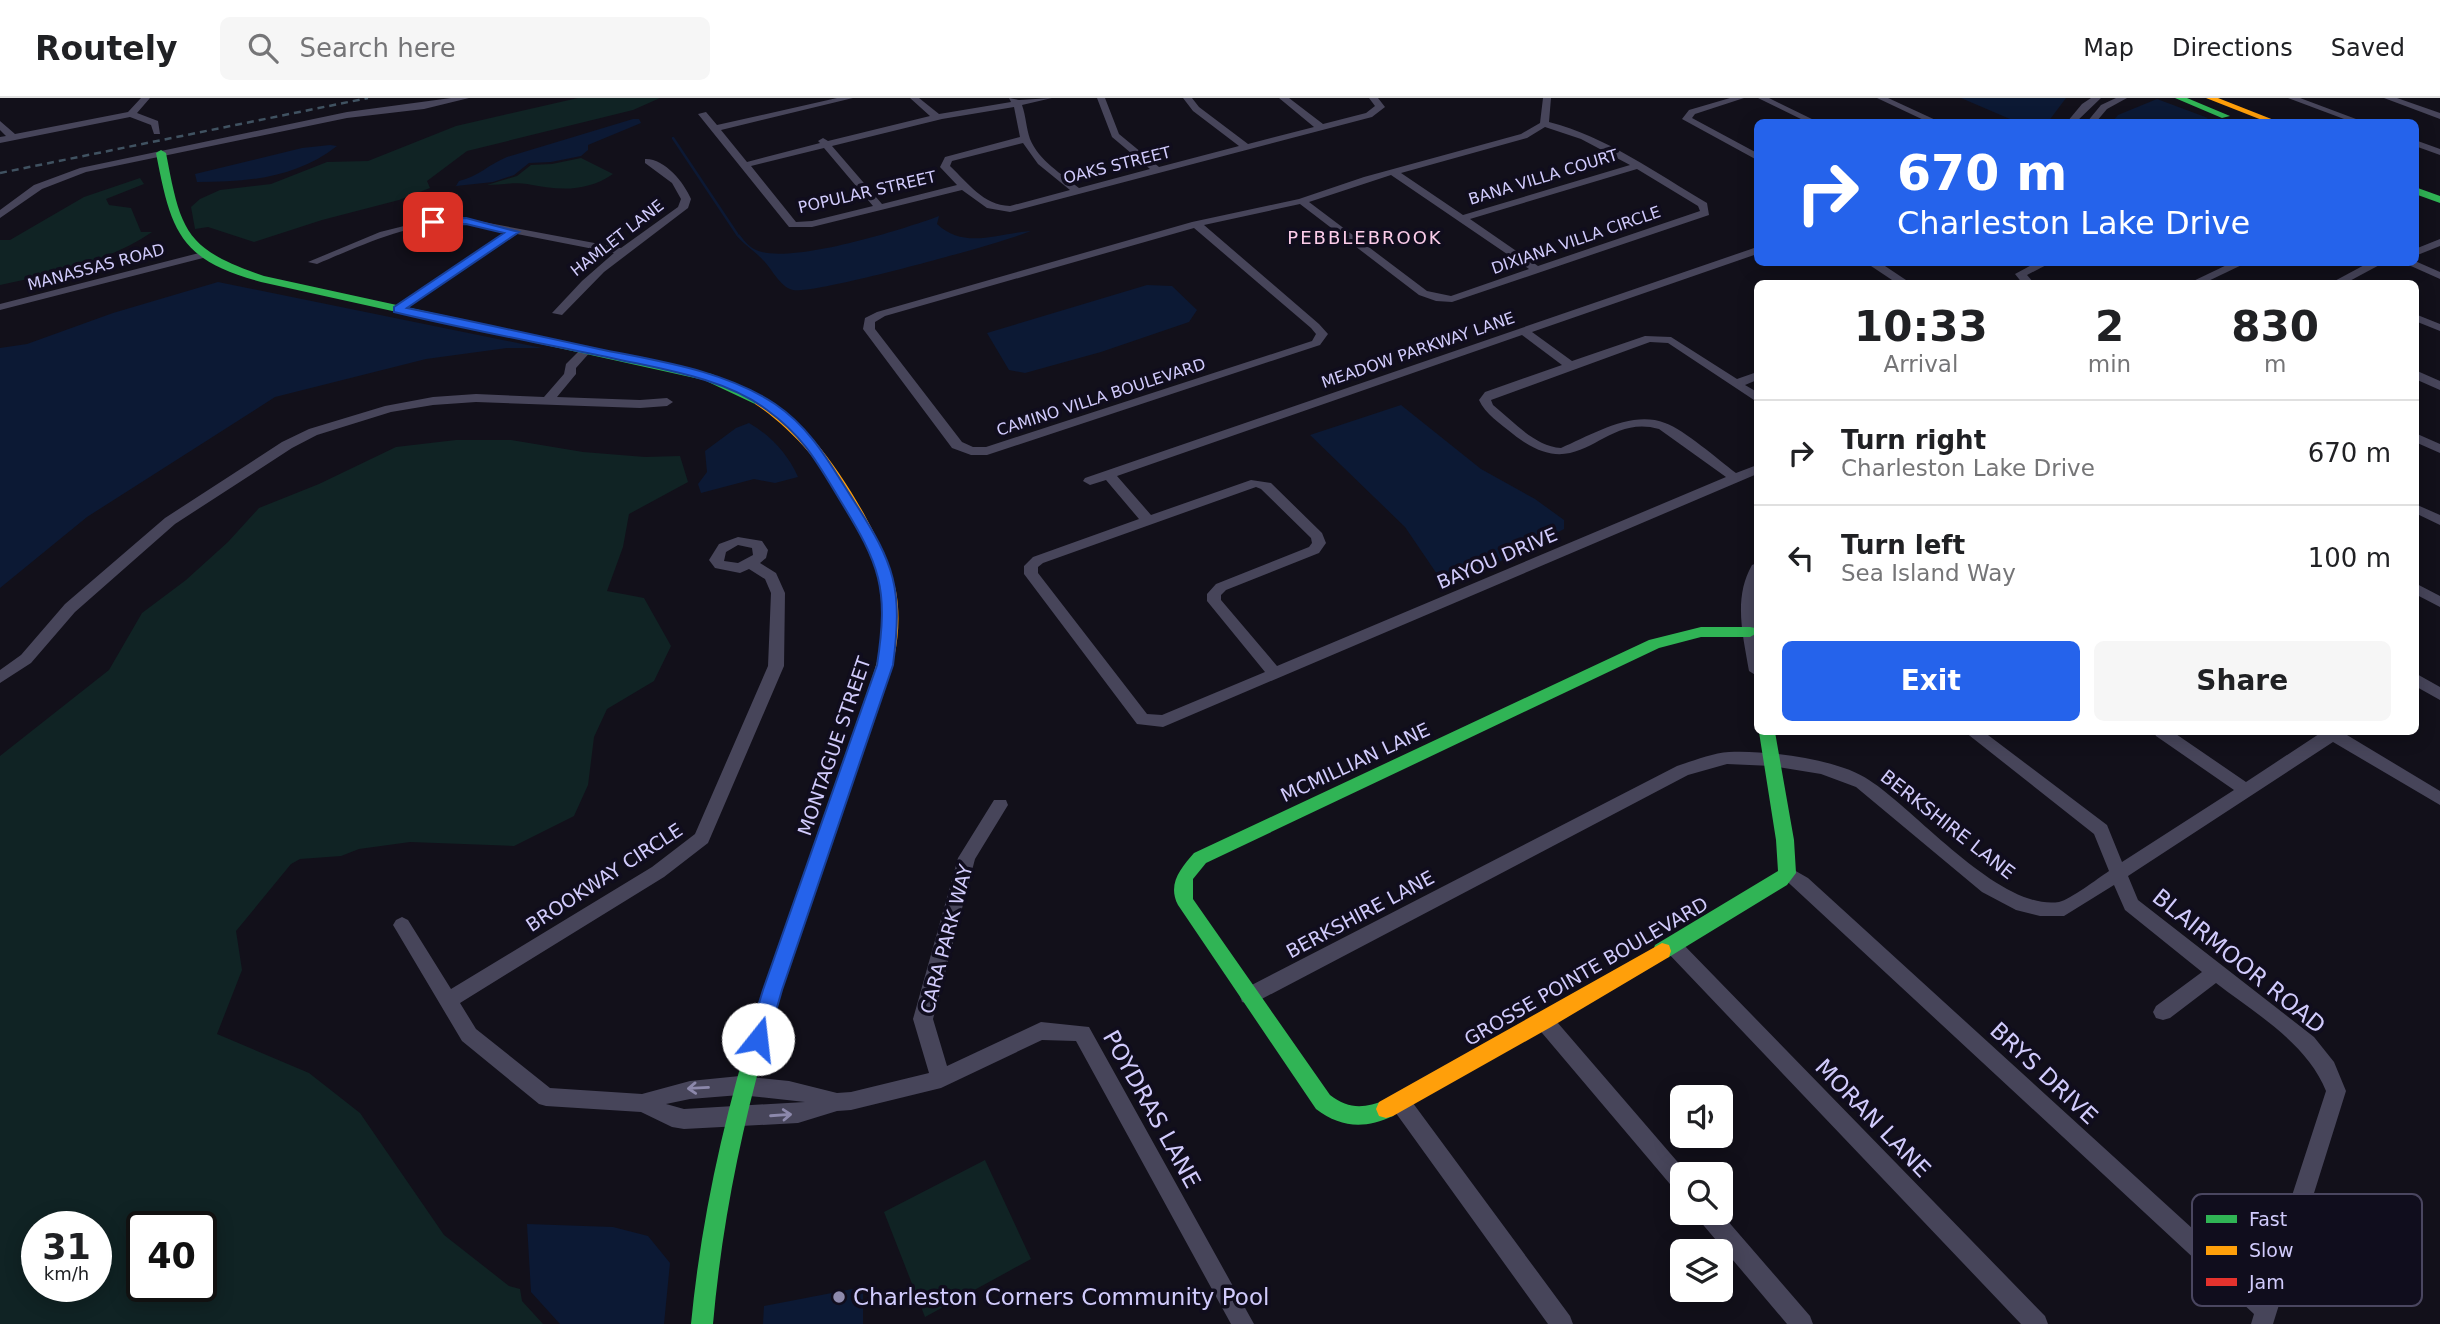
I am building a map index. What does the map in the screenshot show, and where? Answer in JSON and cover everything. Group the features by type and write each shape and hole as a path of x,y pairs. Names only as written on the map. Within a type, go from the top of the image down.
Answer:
{"street":[{"path":"131,114 146,98"},
{"path":"0,215 38,187 83,170 366,111 424,106 465,98"},
{"path":"715,128 849,98"},
{"path":"914,98 935,116"},
{"path":"743,163 935,116 1017,100 1048,98"},
{"path":"1101,98 1115,135 1157,170"},
{"path":"1187,98 1196,109 1248,148"},
{"path":"1283,98 1322,128"},
{"name":"OAKS STREET","path":"1025,139 948,159 945,167 985,205 1001,209 1248,148 1375,113 1380,107 1373,98"},
{"path":"1544,124 1547,98"},
{"path":"1740,98 1692,112 1688,119 1754,155"},
{"path":"1762,98 1807,119"},
{"path":"1881,98 1928,119"},
{"path":"2074,119 2097,98"},
{"path":"2094,119 2104,107 2123,98"},
{"path":"2179,98 2234,119"},
{"path":"2210,98 2266,119"},
{"path":"2292,98 2351,119"},
{"path":"2388,98 2440,116"},
{"path":"1017,100 1025,139 1036,156 1077,191"},
{"path":"0,140 131,114 155,122 157,132"},
{"name":"POPULAR STREET","path":"704,114 793,225 804,226 965,186"},
{"path":"0,124 13,138"},
{"name":"DIXIANA VILLA CIRCLE","path":"1302,201 1423,293 1436,298 1452,299 1705,213 1703,205 1570,130 1544,124"},
{"name":"CAMINO VILLA BOULEVARD","path":"1196,224 1315,326 1322,334 1316,344 987,451 971,451 957,445 869,329 869,320 881,314 1196,224 1302,201 1393,172 1524,136 1544,124"},
{"path":"825,143 879,207"},
{"path":"2419,144 2440,152"},
{"name":"MONTAGUE STREET","path":"161,153 175,225 186,244 199,256 225,269 708,377 770,406 794,425 817,451 877,548 889,591 891,626 885,665 772,990 735,1118 705,1284 702,1324"},
{"name":"HAMLET LANE","path":"558,313 575,291 622,251 682,208 686,199 684,191 671,176 648,161"},
{"name":"BANA VILLA COURT","path":"1460,219 1635,166"},
{"path":"1393,172 1537,270"},
{"path":"2419,178 2440,186"},
{"path":"2419,192 2440,200"},
{"path":"313,262 358,243 433,222 466,221 622,251"},
{"path":"398,309 513,232"},
{"path":"2419,240 2440,232"},
{"path":"2419,251 2440,242"},
{"name":"MEADOW PARKWAY LANE","path":"1090,481 1754,251"},
{"name":"MANASSAS ROAD","path":"0,307 199,256"},
{"path":"1877,266 1900,280"},
{"path":"2026,280 2020,274 2037,266"},
{"path":"2201,280 2234,266"},
{"path":"2343,280 2372,266"},
{"path":"2416,266 2440,276"},
{"path":"2419,319 2440,328"},
{"path":"1523,331 1571,366"},
{"path":"1735,478 1662,426 1650,422 1634,424 1563,452 1553,453 1542,449 1488,407 1485,400 1489,395 1649,338 1660,337 1671,340 1754,396"},
{"path":"549,399 570,374 580,369 592,351"},
{"path":"2419,376 2440,386"},
{"path":"1736,384 1754,377"},
{"path":"0,678 26,659 70,608 170,522 287,444 313,432 389,410 433,401 476,398 640,404 667,402"},
{"path":"2419,439 2440,449"},
{"name":"BAYOU DRIVE","path":"1275,674 1214,601 1214,594 1220,587 1314,550 1319,543 1317,536 1266,486 1256,483 1038,560 1031,566 1031,574 1143,720 1163,721 1275,674 1754,470"},
{"path":"1108,474 1148,521"},
{"path":"2419,510 2440,521"},
{"name":"BROOKWAY CIRCLE","path":"449,1000 657,872 702,838 776,666 778,593 771,576 751,564"},
{"path":"1753,584 1746,608 1754,654"},
{"path":"2419,590 2440,602"},
{"name":"MCMILLIAN LANE","path":"1291,1056 1184,900 1184,877 1200,859 1654,644 1701,632 1750,632"},
{"path":"2419,681 2440,694"},
{"path":"1768,735 1785,840 1787,873"},
{"name":"BLAIRMOOR ROAD","path":"1977,735 2101,830 2130,905 2307,1043 2327,1068 2336,1091 2303,1194"},
{"path":"2166,735 2247,791"},
{"name":"BERKSHIRE LANE","path":"1249,996 1683,770 1727,758 1772,760 1823,768 1862,783 1989,887 2016,903 2040,909 2064,909 2329,735"},
{"path":"2335,735 2440,799"},
{"name":"CARA PARK WAY","path":"942,1079 923,1019 967,858 1000,805"},
{"name":"GROSSE POINTE BOULEVARD","path":"1291,1056 1323,1102 1343,1116 1369,1116 1400,1102 1544,1021 1760,895 1787,873"},
{"name":"BRYS DRIVE","path":"1787,873 1802,883 2192,1249"},
{"name":"POYDRAS LANE","path":"402,925 469,1035 546,1097 642,1103 672,1117 684,1119 798,1114 837,1102 942,1079 1041,1031 1082,1033 1242,1324"},
{"name":"MORAN LANE","path":"1673,946 2037,1324"},
{"path":"2163,1012 2218,971"},
{"path":"1544,1021 1670,1169"},
{"name":"POYDRAS LANE","path":"642,1103 680,1090 744,1087 800,1090 837,1102"},
{"path":"1400,1102 1562,1324"},
{"path":"1717,1225 1801,1324"}],"green space":[{"path":"578,98 660,98 633,110 467,151 427,181 430,188 399,200 322,220 254,242 208,227 195,229 191,207 200,199 220,190 271,184 327,162 368,161 456,126"},
{"path":"581,158 613,174 592,184 571,188 550,188 522,183 487,185 517,176 531,165"},
{"path":"140,178 144,184 106,199 109,205 131,208 141,232 152,232 98,259 0,285 0,240 10,240 84,197"},
{"path":"456,440 511,440 583,452 645,457 680,456 688,482 629,514 623,547 607,591 644,598 671,646 654,681 607,709 594,737 588,785 574,816 514,846 410,842 359,849 341,856 300,859 291,864 236,931 242,970 217,1034 309,1073 360,1113 444,1235 509,1286 520,1289 522,1301 543,1324 0,1324 0,756 109,670 142,613 186,580 228,542 259,508 319,484 396,447"},
{"path":"985,1160 1031,1259 925,1317 884,1212"}],"water":[{"path":"1961,98 2066,98 2050,119 2010,119"},
{"path":"2157,99 2208,118 2115,119 2118,115"},
{"path":"639,119 641,123 588,145 588,150 581,156 529,163 514,175 493,182 456,186 459,181 472,177 507,157"},
{"path":"337,146 305,165 271,176 197,182 195,174 302,148"},
{"path":"939,216 937,224 947,232 970,238 1031,231 870,277 793,290 780,282 763,260 736,235 739,234 754,249 769,253 791,253 845,244"},
{"path":"218,282 542,348 507,348 426,359 275,397 87,517 0,588 0,348 27,344 113,313"},
{"path":"1147,285 1172,286 1197,310 1189,322 1101,352 1025,373 1009,370 987,333"},
{"path":"1401,405 1481,469 1535,499 1564,520 1564,529 1485,569 1439,577 1405,527 1310,435"},
{"path":"749,423 778,446 798,477 775,483 754,479 701,493 698,484 707,472 705,451 736,428"},
{"path":"527,1224 613,1227 648,1236 670,1263 664,1324 560,1324 531,1292"},
{"name":"Charleston Corners Community Pool","path":"863,1287 863,1324 763,1324 764,1306"}],"waterway":[{"path":"673,138 737,234"}],"railway":[{"path":"0,173 368,98"}],"traffic: fast":[{"path":"2179,98 2225,116"},
{"path":"161,153 172,204 186,237 212,260 233,269 261,279 708,377 759,401"},
{"path":"2419,192 2440,200"},
{"path":"1386,1109 1370,1115 1353,1116 1337,1112 1323,1102 1184,900 1184,877 1200,858 1654,644 1701,632 1750,632"},
{"path":"1662,951 1781,880 1787,873 1785,840 1768,735"},
{"path":"702,1324 706,1278 730,1140 754,1049 782,961"}],"traffic: slow":[{"path":"2210,98 2266,119"},
{"path":"759,401 779,414 820,457 858,514 883,569 889,592 891,617 887,652 877,687"},
{"path":"1386,1109 1544,1021 1662,951"}],"traffic: jam":[{"path":"782,961 877,687"}],"place":[{"name":"Charleston Corners Community Pool","path":"839,1297"}],"district":[{"name":"PEBBLEBROOK","path":"1365,237"}],"route":[{"path":"433,222 466,221 513,232 398,309 708,377 743,392 770,406 807,438 877,548 889,591 891,626 885,665 772,990 758,1039"}]}
